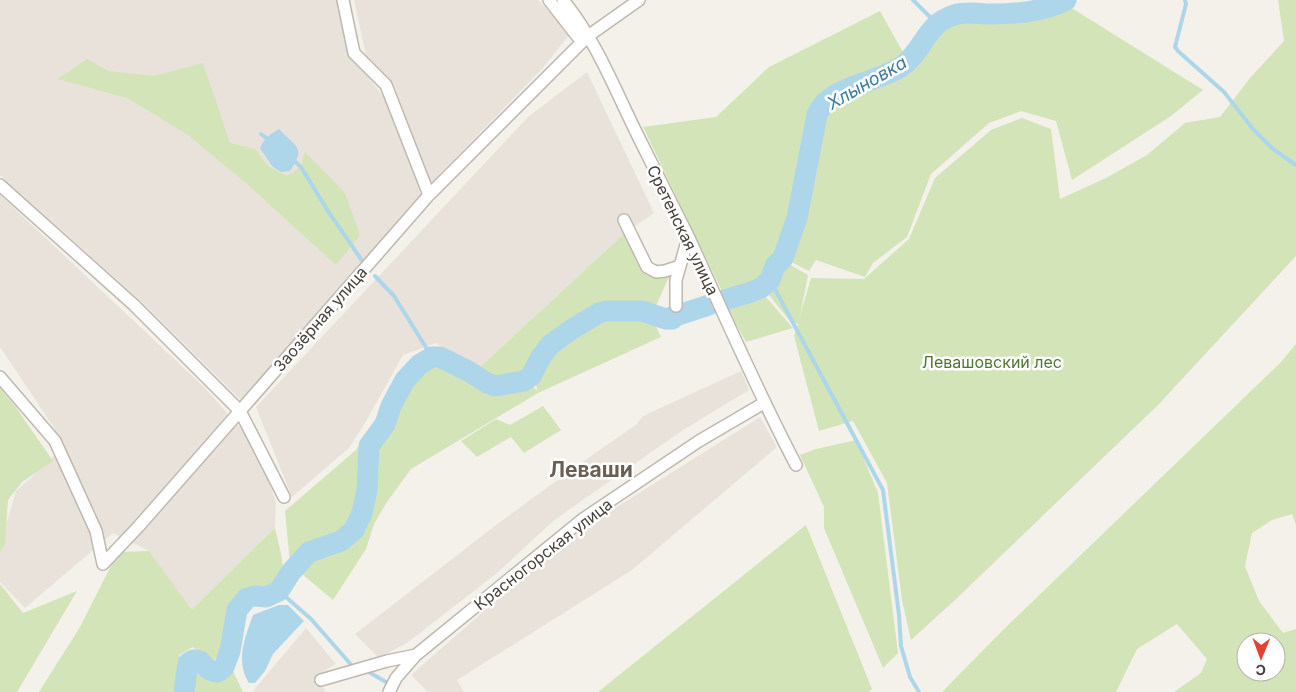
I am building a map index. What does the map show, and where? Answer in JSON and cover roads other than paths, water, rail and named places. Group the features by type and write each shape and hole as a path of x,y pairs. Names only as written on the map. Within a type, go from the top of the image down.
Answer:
{"street":[{"path":"343,0 354,53 386,85 429,195"},
{"path":"549,0 583,36"},
{"name":"Сретенская улица","path":"563,0 577,18 583,36 688,238 764,403 796,465"},
{"name":"Заозёрная улица","path":"0,376 55,441 96,531 103,564 139,526 429,195 583,36 639,0"},
{"path":"0,185 134,305 240,411 284,497"},
{"path":"624,220 647,267 656,272 680,266"},
{"path":"676,306 676,280 688,238"},
{"name":"Красногорская улица","path":"389,692 396,678 416,655 583,520 699,440 764,403"},
{"path":"321,680 387,661 416,655"}],"water":[{"path":"279,129 297,147 298,156 290,171 281,172 272,166 260,148 268,137"},
{"path":"693,311 698,319 686,318 681,326 673,330 667,329 663,322 659,321 659,316"},
{"path":"279,605 288,605 304,621 273,654 265,671 255,683 249,683 245,675 242,658 245,640 253,615"}],"waterway":[{"path":"913,0 936,23"},
{"name":"Хлыновка","path":"721,301 761,288 770,280 775,266 783,258 797,218 817,115 831,98 842,91 901,67 909,61 931,31 944,19 968,13 1001,14 1030,12 1066,0"},
{"path":"1185,0 1186,4 1175,47 1224,92 1253,129 1273,149 1296,165"},
{"path":"261,134 269,140"},
{"path":"292,159 301,167 365,265"},
{"path":"375,276 394,296 432,357"},
{"path":"770,280 883,490 899,615 901,646 910,677 919,692"},
{"name":"Хлыновка","path":"184,692 188,663 193,660 200,661 208,669 218,672 224,667 230,651 237,610 247,598 254,596 266,597 279,591 291,572 309,552 341,541 354,530 362,513 367,490 369,446 385,424 391,406 405,380 420,364 432,357 440,357 495,386 524,381 531,376 550,345 599,313 606,311 642,311 666,319 709,305"},
{"path":"279,591 311,619 354,668"},
{"path":"367,671 386,682"}],"district":[{"name":"Леваши","path":"591,470"}],"park label":[{"name":"Левашовский лес","path":"992,362"}]}
